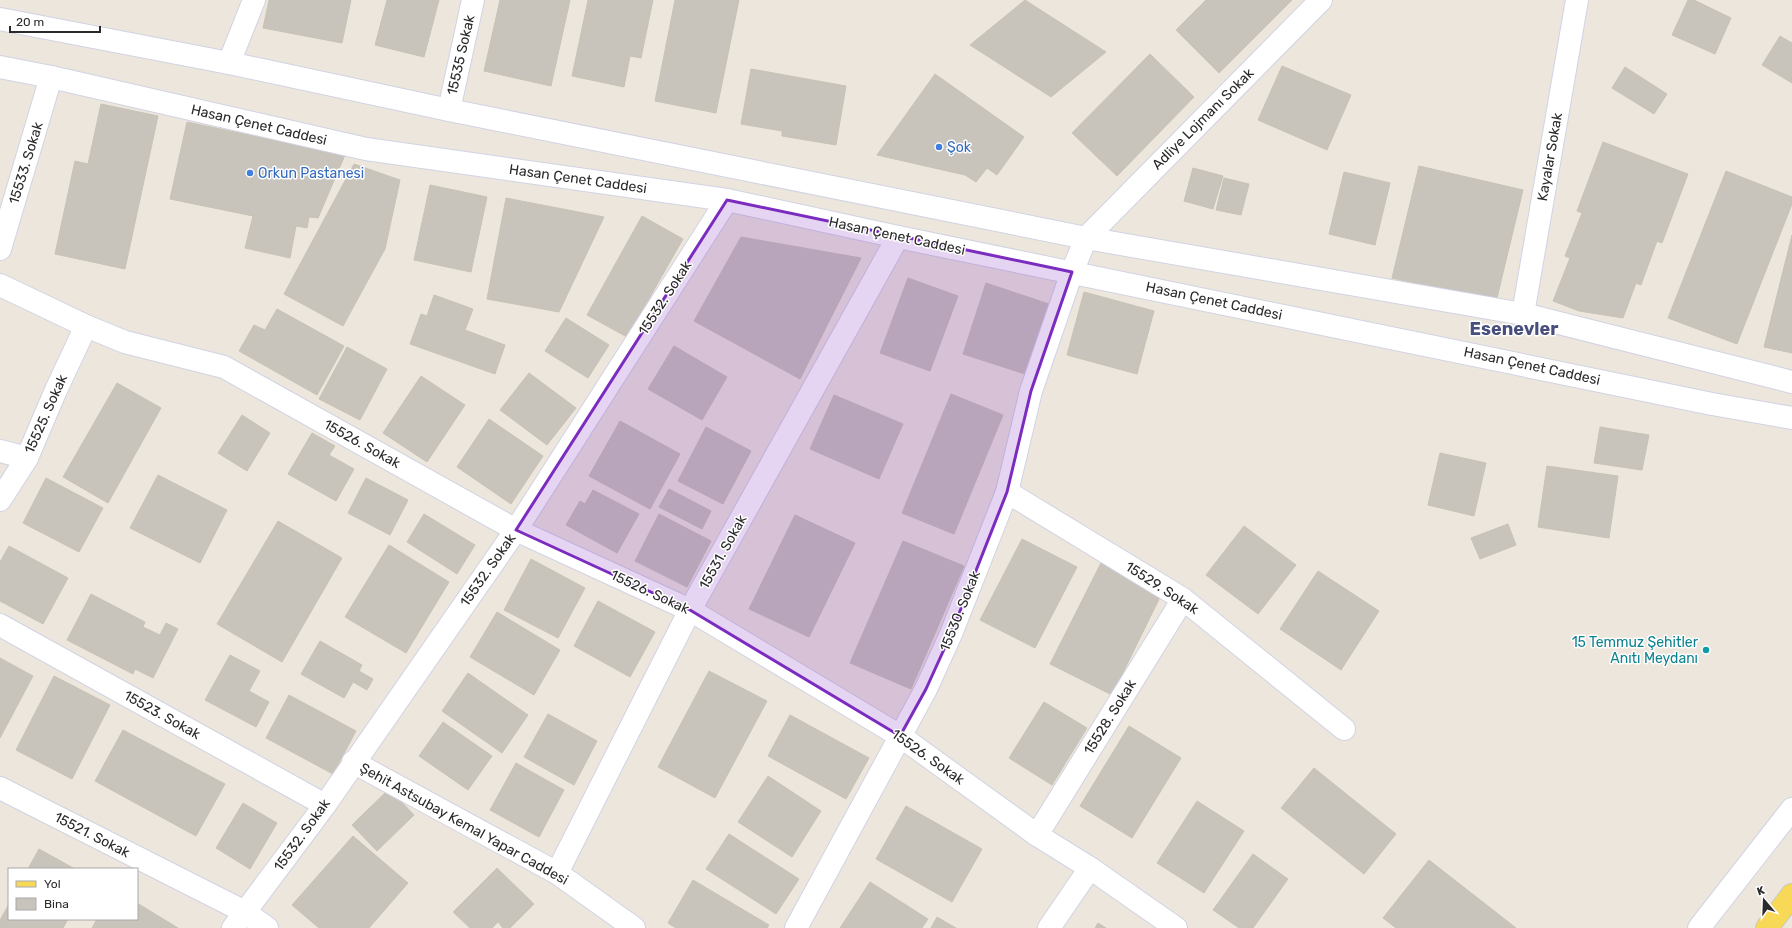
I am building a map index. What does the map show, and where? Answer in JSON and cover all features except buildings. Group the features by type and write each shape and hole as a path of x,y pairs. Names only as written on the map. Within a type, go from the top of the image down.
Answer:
{"main road":[{"path":"1767,928 1792,895"}],"street":[{"path":"229,63 254,0"},
{"name":"15535 Sokak","path":"449,110 473,0"},
{"name":"Adliye Lojmanı Sokak","path":"1086,238 1321,0"},
{"name":"Kayalar Sokak","path":"1523,314 1577,0"},
{"path":"0,19 229,63 449,110 1086,238 1523,314 1792,382"},
{"name":"Hasan Çenet Caddesi","path":"0,67 52,77 366,149 727,200 1712,404 1792,418"},
{"name":"15533. Sokak","path":"0,249 52,77"},
{"name":"15532. Sokak","path":"239,920 325,805 353,762 516,530 727,200"},
{"name":"15531. Sokak","path":"557,873 690,610 898,236"},
{"name":"15530. Sokak","path":"796,928 926,689 951,634 1007,492 1031,391 1072,272 1086,238"},
{"path":"0,285 86,326"},
{"name":"15526. Sokak","path":"86,326 126,342 224,367 516,530 690,610 900,736 1037,835 1090,868 1176,928"},
{"name":"15525. Sokak","path":"0,500 27,458 56,390 86,326"},
{"path":"0,451 27,458"},
{"name":"15529. Sokak","path":"1007,492 1184,599 1344,729"},
{"name":"15528. Sokak","path":"1037,835 1184,599"},
{"name":"15523. Sokak","path":"0,625 325,805"},
{"name":"Şehit Astsubay Kemal Yapar Caddesi","path":"353,762 557,873 634,928"},
{"name":"15521. Sokak","path":"0,788 239,920 267,928"},
{"path":"1699,928 1792,809"},
{"path":"1049,928 1090,868"}],"highlighted area":[{"path":"727,200 1072,272 1031,391 1007,492 951,634 926,689 900,736 690,610 516,530"}],"place":[{"name":"Şok","path":"939,147"},
{"name":"Orkun Pastanesi","path":"250,173"},
{"name":"15 Temmuz Şehitler Anıtı Meydanı","path":"1706,650"}],"district":[{"name":"Esenevler","path":"1514,329"}]}
